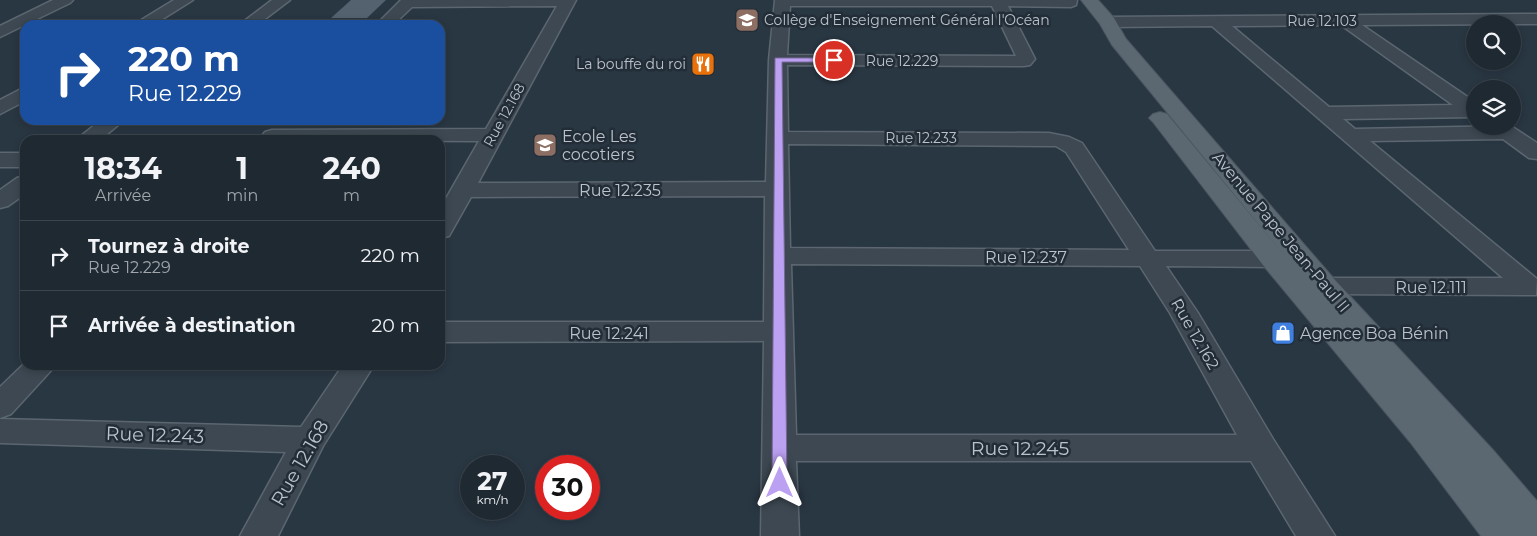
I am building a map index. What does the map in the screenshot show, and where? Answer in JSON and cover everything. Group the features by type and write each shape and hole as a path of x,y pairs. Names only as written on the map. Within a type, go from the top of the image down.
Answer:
{"main road":[{"name":"Avenue Pape Jean-Paul II","path":"1076,1 1108,22 1118,41 1326,286 1537,529"},
{"name":"Avenue Pape Jean-Paul II","path":"1076,1 1114,60 1273,258 1422,433 1504,536"}],"street":[{"path":"26,20 65,0"},
{"path":"150,20 185,0"},
{"path":"254,20 282,0"},
{"path":"389,20 409,1 568,0"},
{"name":"Rue 12.168","path":"445,222 568,0"},
{"path":"780,536 777,189 778,60 783,0 1076,1"},
{"name":"Rue 12.229","path":"778,60 1020,61 1026,59 997,1"},
{"path":"1346,15 1466,103"},
{"name":"Rue 12.103","path":"1108,22 1216,21 1346,15 1537,19"},
{"path":"0,21 20,21"},
{"path":"1216,21 1533,287"},
{"path":"0,32 20,23"},
{"path":"0,108 20,96"},
{"path":"1324,113 1466,110"},
{"path":"93,135 107,125"},
{"path":"273,135 283,125"},
{"path":"1350,135 1466,130"},
{"path":"445,136 492,135"},
{"path":"1511,135 1537,152"},
{"name":"Rue 12.233","path":"778,138 1039,138 1062,141"},
{"name":"Rue 12.162","path":"1062,141 1074,148 1149,258 1184,313 1261,448 1316,536"},
{"path":"0,160 20,160"},
{"path":"0,201 20,187"},
{"name":"Rue 12.235","path":"464,190 777,189"},
{"name":"Rue 12.237","path":"779,256 1273,258"},
{"name":"Rue 12.111","path":"1326,286 1533,287"},
{"name":"Rue 12.241","path":"445,332 643,333 779,331"},
{"path":"0,406 36,370"},
{"name":"Rue 12.168","path":"259,536 310,440 356,370"},
{"name":"Rue 12.243","path":"0,431 310,440"},
{"name":"Rue 12.245","path":"779,448 1261,448"}],"building":[{"path":"351,0 386,0 367,18 331,18"}],"place":[{"name":"Collège d'Enseignement Général l'Océan","path":"747,20"},
{"name":"La bouffe du roi","path":"703,64"},
{"name":"Ecole Les cocotiers","path":"545,145"},
{"name":"Agence Boa Bénin","path":"1283,333"}],"route":[{"path":"780,483 777,189 778,60 834,60"}]}
